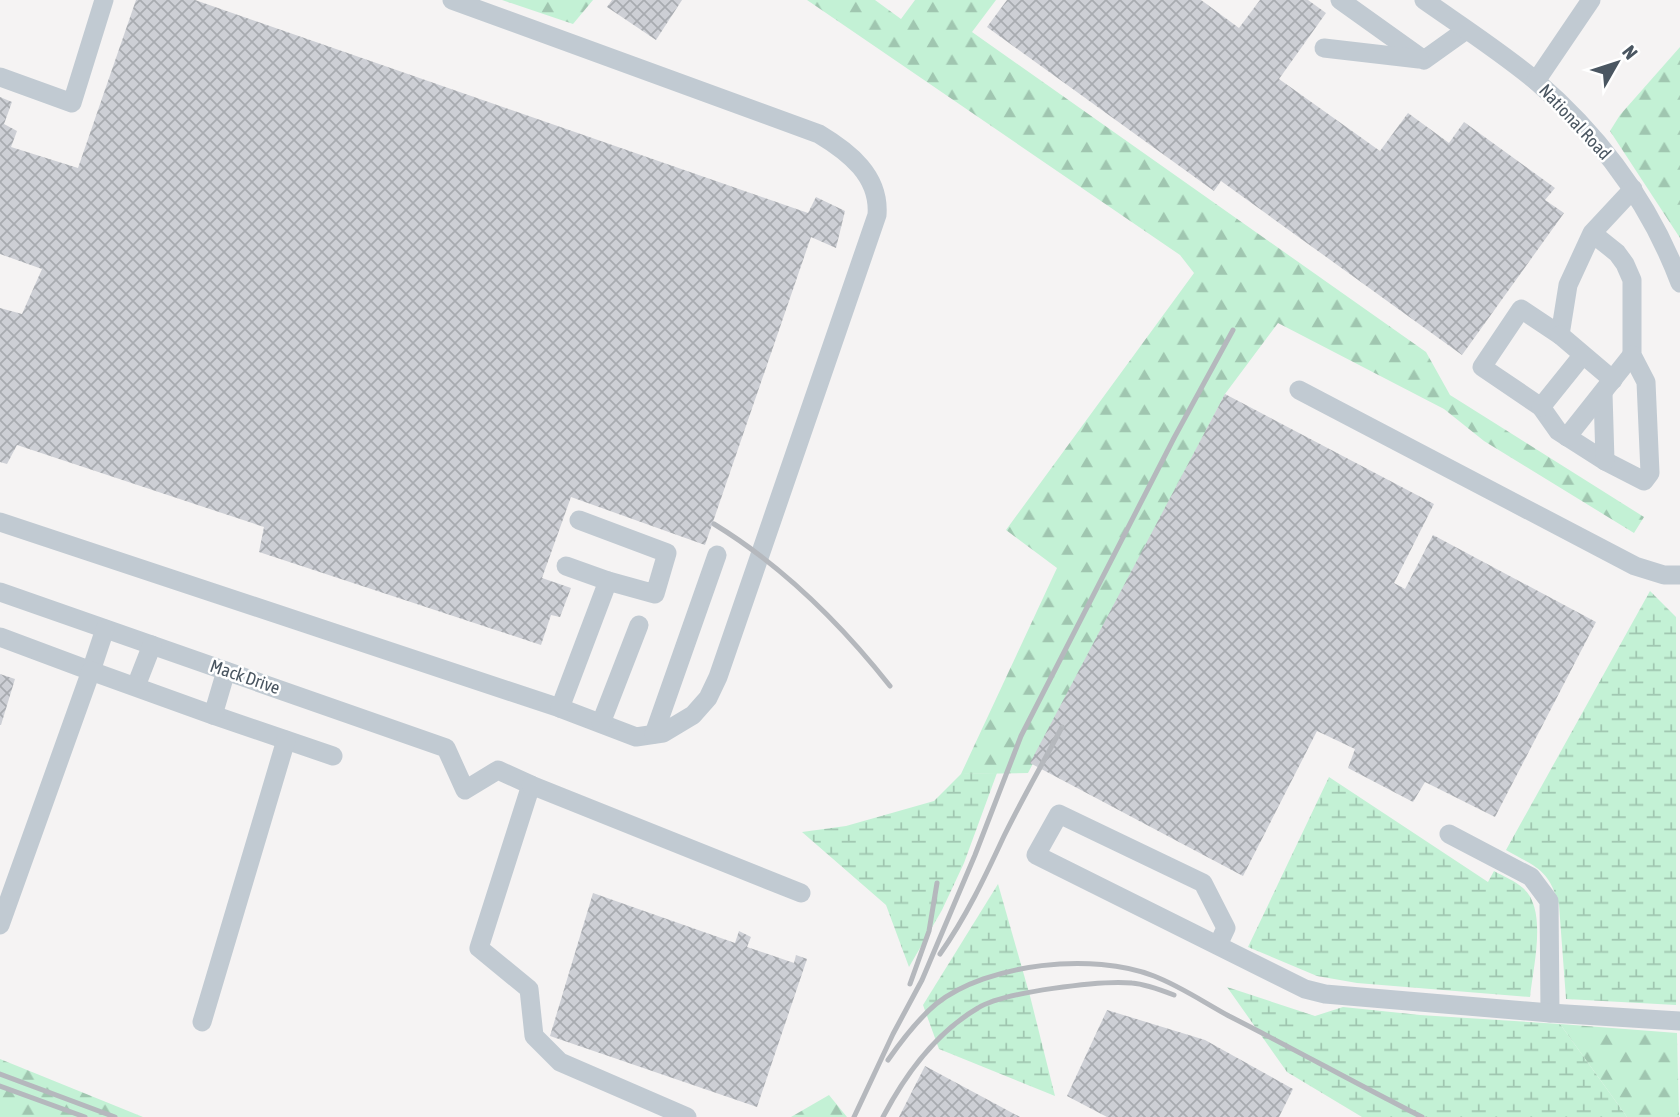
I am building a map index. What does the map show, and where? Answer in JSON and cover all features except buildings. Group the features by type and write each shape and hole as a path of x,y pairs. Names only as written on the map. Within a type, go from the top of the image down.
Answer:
{"street":[{"path":"0,77 72,103 104,0"},
{"path":"0,522 560,708 636,737 663,733 693,715 708,698 718,677 877,215 878,200 867,172 841,148 819,134 452,0"},
{"path":"1340,0 1424,60"},
{"name":"National Road","path":"1424,0 1536,81 1590,132 1633,189 1665,244 1680,284"},
{"path":"1536,81 1591,0"},
{"path":"1324,48 1424,60 1466,30"},
{"path":"1560,335 1568,285 1592,233 1633,189"},
{"path":"1592,233 1617,253 1632,280 1632,355 1646,382 1649,476 1640,481 1605,461 1567,437 1558,431 1541,407 1482,367 1521,309 1560,335 1583,356 1608,386 1605,461"},
{"path":"1567,437 1632,355"},
{"path":"1541,407 1583,356"},
{"path":"1299,390 1635,566 1664,575 1680,575"},
{"path":"566,566 655,594 667,553 579,520"},
{"path":"654,734 717,555"},
{"path":"560,708 608,581"},
{"name":"Mack Drive","path":"0,592 446,748 465,790 498,770 531,785"},
{"path":"601,723 639,625"},
{"path":"0,925 105,629"},
{"path":"0,637 333,756"},
{"path":"136,686 152,645"},
{"path":"213,715 226,671"},
{"path":"202,1022 286,740"},
{"path":"687,1117 560,1062 534,1036 529,989 479,947 531,785 801,893"},
{"path":"1218,945 1226,929 1203,883 1059,814 1036,855 1293,984 1325,993 1550,1013 1680,1021"},
{"path":"1449,834 1531,877 1549,901 1550,1013"}],"green space":[{"path":"502,0 593,0 573,24"},
{"path":"807,0 875,0 901,19 915,0 996,0 972,32 1426,352 1450,395 1644,517 1634,533 1484,441 1444,409 1278,323 1225,394 1028,773 961,774 1057,568 1006,530 1194,273 1180,255"},
{"path":"1680,47 1680,238 1610,131 1620,115"},
{"path":"1650,591 1676,617 1676,1005 1566,999 1559,905 1555,893 1540,870 1506,850"},
{"path":"997,773 964,863 942,910 909,967 886,905 802,832 846,826 934,801 961,774"},
{"path":"1329,777 1488,882 1494,871 1523,888 1531,897 1537,924 1530,997 1357,983 1317,976 1248,947"},
{"path":"998,884 1055,1096 939,1049 923,1005"},
{"path":"1227,987 1315,1016 1343,1007 1560,1024 1627,1117 1362,1117 1287,1072"},
{"path":"1560,1024 1677,1033 1679,1117 1627,1117"},
{"path":"0,1059 143,1117 0,1117"},
{"path":"829,1095 847,1117 791,1117"}],"railway":[{"path":"854,1117 922,980 975,855 1021,736 1174,438 1233,330"},
{"path":"714,524 763,558 809,597 851,640 890,686"},
{"path":"940,954 975,896 1062,727"},
{"path":"910,984 929,931 937,883"},
{"path":"888,1060 922,1017 958,990 1012,971 1042,966 1102,964 1164,980 1422,1117"},
{"path":"883,1117 912,1070 936,1042 963,1018 991,1002 1053,988 1118,983 1142,985 1174,995"},
{"path":"0,1074 115,1117"},
{"path":"0,1086 85,1117"}]}
